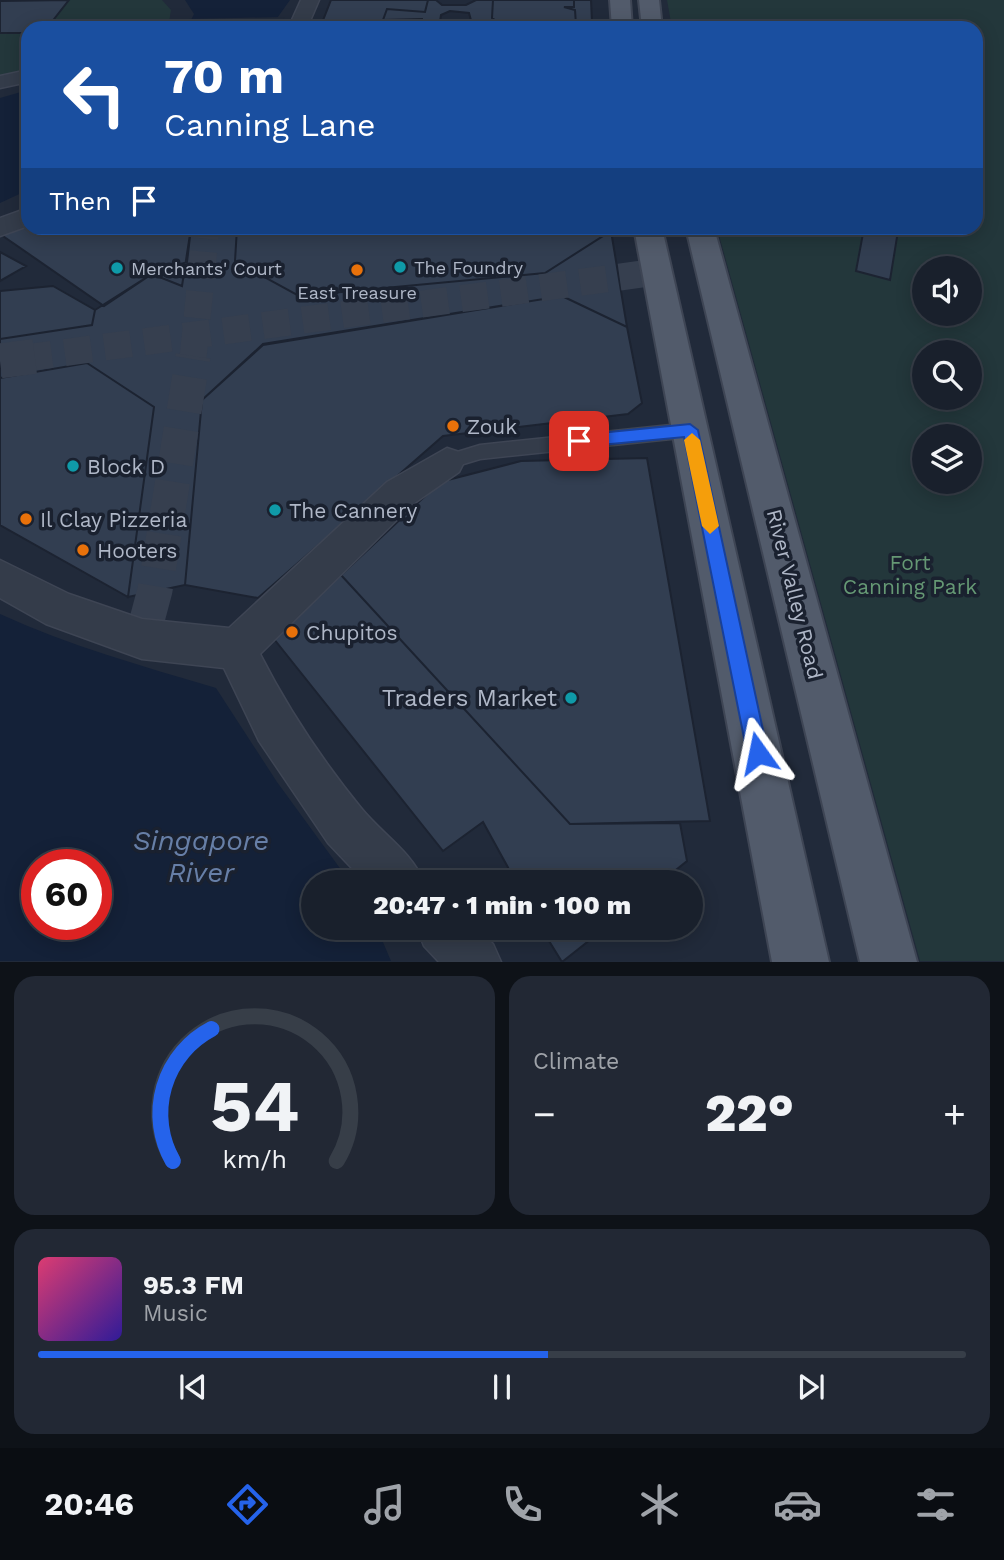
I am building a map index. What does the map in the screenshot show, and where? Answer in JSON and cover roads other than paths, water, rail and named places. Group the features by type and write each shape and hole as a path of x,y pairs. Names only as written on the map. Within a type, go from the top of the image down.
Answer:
{"main road":[{"path":"620,0 622,21"},
{"path":"649,0 651,21"},
{"path":"649,235 801,961"},
{"name":"River Valley Road","path":"703,235 889,961"}],"street":[{"path":"288,21 298,0"},
{"path":"291,21 310,0"},
{"path":"0,82 21,78"},
{"path":"0,229 21,219"},
{"path":"0,578 60,610 142,639 236,649 400,493 447,462"},
{"path":"236,649 274,726 345,826 387,870"},
{"path":"454,940 475,961"}],"lane":[{"path":"447,462 490,450 690,430"}],"water":[{"path":"185,0 290,0 275,21 190,21 194,14"},
{"path":"21,92 21,193 0,203 0,98"},
{"name":"Singapore River","path":"0,614 80,646 216,688 277,782 341,870 301,870 301,940 382,940 391,961 0,961"}],"tunnel":[{"path":"195,335 205,235"},
{"path":"195,335 657,272"},
{"path":"25,358 195,335"},
{"path":"193,358 195,335"},
{"path":"0,361 38,356"},
{"path":"147,620 155,590 193,356"},
{"path":"142,639 147,619"}],"place":[{"name":"The Foundry","path":"400,267"},
{"name":"Merchants' Court","path":"117,268"},
{"name":"East Treasure","path":"357,270"},
{"name":"Zouk","path":"453,426"},
{"name":"Block D","path":"73,466"},
{"name":"The Cannery","path":"275,510"},
{"name":"Il Clay Pizzeria","path":"26,519"},
{"name":"Hooters","path":"83,550"},
{"name":"Chupitos","path":"292,632"},
{"name":"Traders Market","path":"571,698"}],"park label":[{"name":"Fort Canning Park","path":"910,574"}]}
